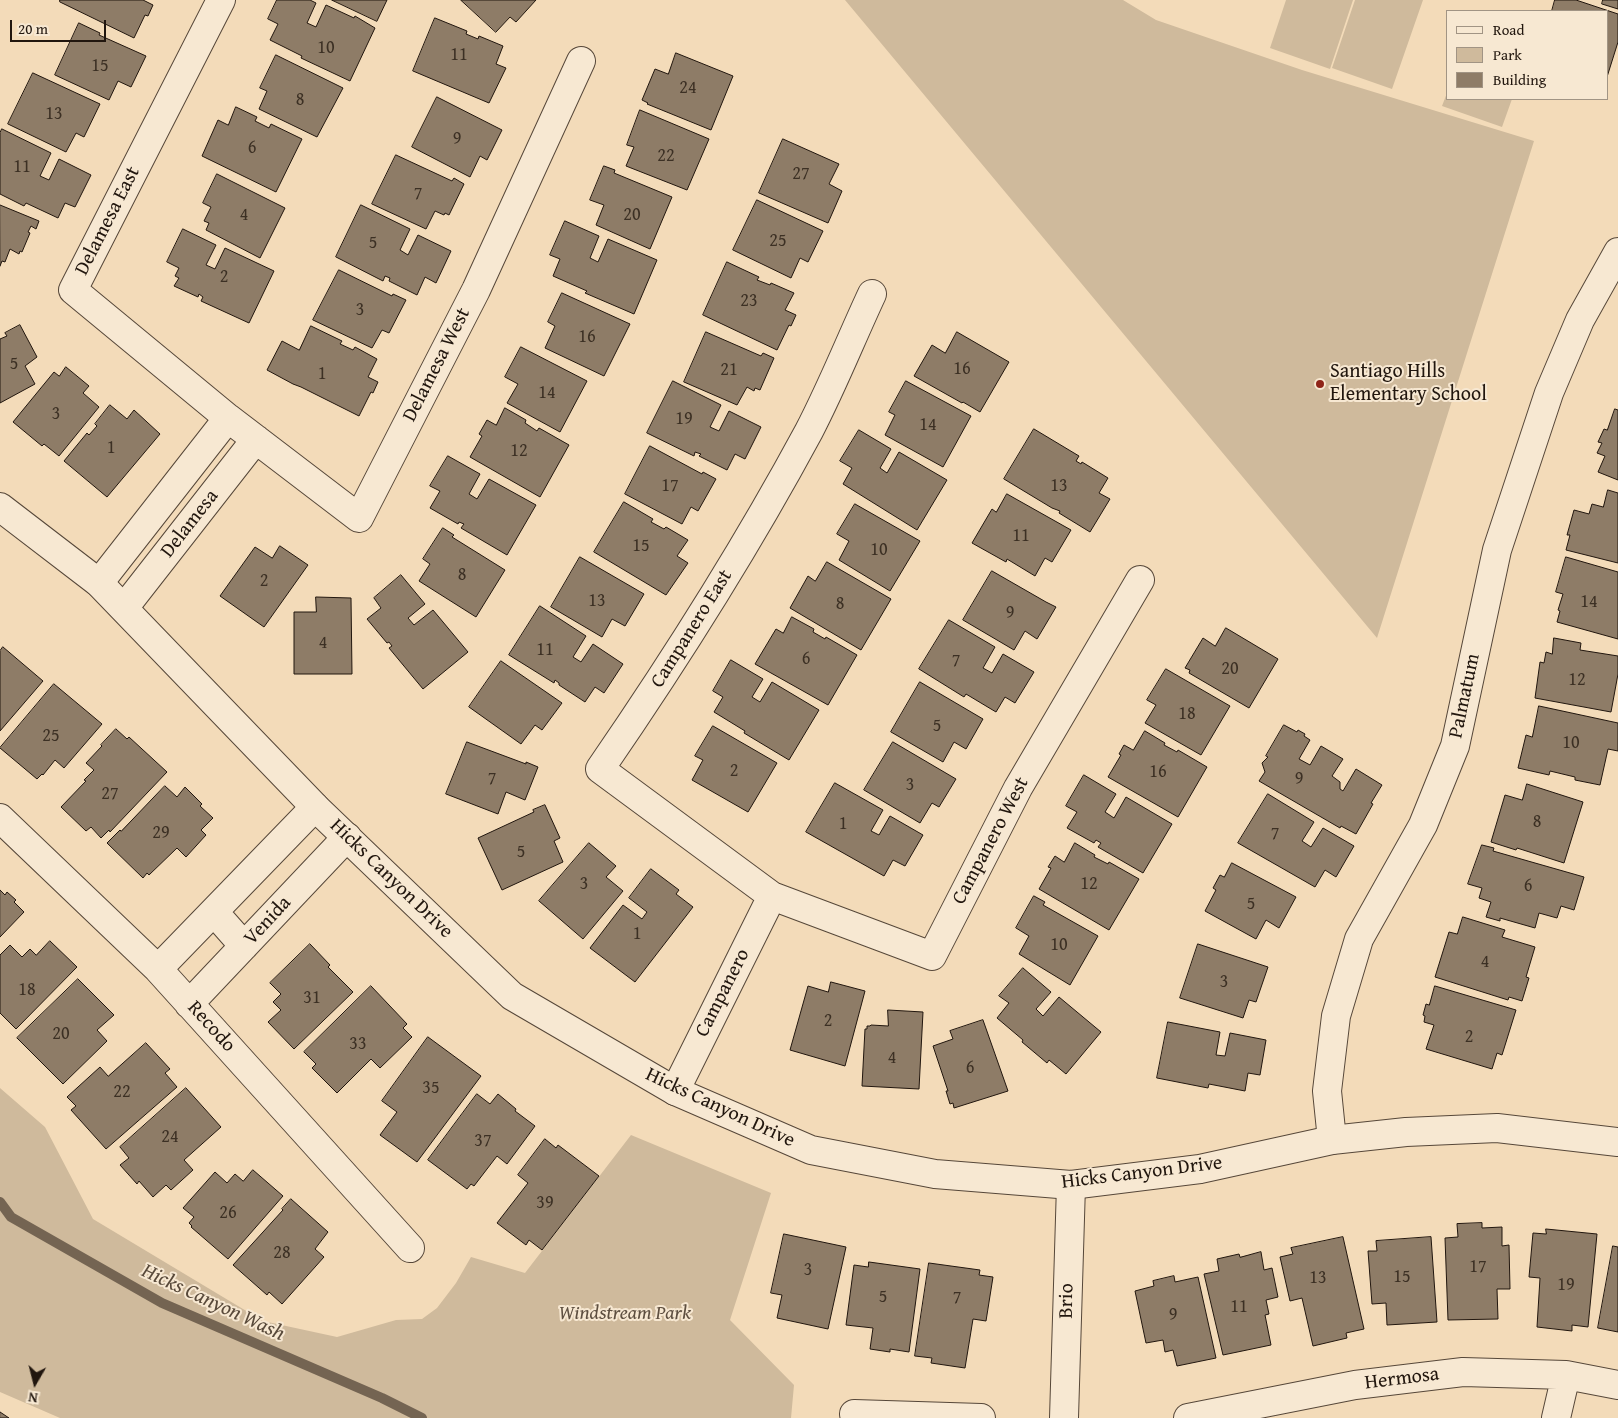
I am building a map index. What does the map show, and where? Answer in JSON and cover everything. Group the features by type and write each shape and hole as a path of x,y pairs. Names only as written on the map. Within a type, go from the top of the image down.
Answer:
{"street":[{"name":"Delamesa East","path":"221,0 73,290 228,418"},
{"name":"Delamesa West","path":"228,418 359,518 476,290 581,61"},
{"name":"Palmatum","path":"1332,1140 1327,1091 1336,1016 1359,939 1423,825 1455,746 1497,550 1549,394 1580,320 1618,252"},
{"name":"Campanero East","path":"772,896 600,770 668,670 738,557 809,430 872,294"},
{"name":"Delamesa","path":"99,582 228,418"},
{"name":"Delamesa","path":"124,608 256,439"},
{"name":"Hicks Canyon Drive","path":"0,507 99,582 315,807 512,996 675,1091 811,1150 935,1174 1070,1185 1200,1169 1332,1140 1406,1132 1497,1128 1618,1142"},
{"name":"Campanero West","path":"772,896 932,956 1018,788 1140,580"},
{"path":"158,969 315,807"},
{"name":"Recodo","path":"0,818 158,969 410,1248"},
{"name":"Venida","path":"189,1004 347,838"},
{"name":"Campanero","path":"675,1091 772,896"},
{"path":"214,912 244,946"},
{"name":"Brio","path":"1064,1418 1070,1185"},
{"name":"Hermosa","path":"1188,1418 1355,1385 1463,1372 1566,1375 1618,1385"},
{"path":"1556,1418 1566,1375"},
{"path":"854,1414 981,1418"}],"green space":[{"name":"Santiago Hills Elementary School","path":"845,0 1123,0 1156,20 1302,70 1534,141 1377,638"},
{"path":"1286,0 1353,0 1330,69 1270,48"},
{"path":"1355,0 1423,0 1392,89 1332,68"},
{"path":"1446,96 1446,100 1512,100 1502,127 1442,106"},
{"name":"Windstream Park","path":"0,1088 45,1127 93,1219 263,1321 337,1337 396,1320 422,1319 437,1308 456,1283 471,1257 525,1273 631,1135 771,1193 730,1320 794,1385 791,1418 60,1418 0,1392"}],"building":[{"path":"60,0 143,0 153,5 148,16 145,15 134,38 60,2"},
{"path":"277,0 310,0 316,3 307,23 316,27 326,5 354,18 355,16 375,28 350,81 301,58 302,56 270,40 278,24 268,19"},
{"path":"332,0 387,0 377,21"},
{"path":"461,0 536,0 516,22 510,17 496,32"},
{"path":"1555,0 1576,0 1606,10 1552,10"},
{"path":"1603,0 1618,0 1618,9 1602,4"},
{"path":"1608,11 1618,14 1618,42 1608,74"},
{"path":"435,18 467,31 466,34 478,39 479,36 503,46 496,64 506,68 489,103 413,71"},
{"path":"79,23 100,33 99,35 146,56 131,87 118,81 109,100 55,75"},
{"path":"676,53 733,76 711,130 647,104 642,100 655,69 668,74"},
{"path":"276,55 343,88 317,137 259,109 267,91 260,88"},
{"path":"33,73 100,104 84,137 76,133 66,152 8,124"},
{"path":"437,97 502,130 487,160 480,156 470,177 412,147"},
{"path":"236,107 257,117 255,121 269,128 271,124 302,139 276,192 202,156 218,120 228,125"},
{"path":"640,110 709,139 687,190 626,166 634,147 627,145"},
{"path":"2,129 51,153 40,176 49,180 59,159 91,175 75,207 65,203 58,218 26,203 24,206 0,194 0,133"},
{"path":"783,139 839,164 829,184 842,191 828,223 759,193"},
{"path":"396,155 452,181 454,178 464,184 449,215 435,211 426,229 372,204"},
{"path":"604,166 615,170 614,173 672,197 650,249 596,225 604,205 590,200"},
{"path":"217,174 285,208 260,258 206,230 209,223 204,221 211,207 203,203"},
{"path":"757,200 823,231 808,262 800,258 791,278 733,250"},
{"path":"0,205 39,221 36,229 31,226 22,252 20,251 19,254 10,249 5,262 2,261 0,266"},
{"path":"361,205 410,229 400,250 408,255 418,235 451,251 436,283 425,277 417,295 389,281 390,278 385,276 383,281 336,257"},
{"path":"565,221 599,236 590,258 598,262 608,239 657,260 634,314 585,293 587,291 553,276 560,259 550,255"},
{"path":"183,229 216,245 206,265 215,269 225,248 274,271 249,323 201,301 203,297 199,294 198,297 174,286 179,278 175,276 179,268 167,262"},
{"path":"727,262 759,277 757,280 770,285 771,283 794,293 785,310 796,315 777,350 703,315"},
{"path":"339,270 392,296 393,294 406,300 389,333 382,330 372,348 313,320"},
{"path":"562,293 630,324 604,376 545,348 555,326 548,322"},
{"path":"20,325 37,357 25,366 35,384 0,403 0,339 7,336 5,333"},
{"path":"311,326 342,341 340,344 353,350 355,347 377,359 368,377 378,382 359,416 267,370 282,341 299,350"},
{"path":"706,332 761,356 763,353 774,358 760,390 755,388 754,391 747,387 737,405 684,382"},
{"path":"957,332 1009,362 980,412 914,376 932,345 945,353"},
{"path":"521,347 587,381 560,432 507,403 518,384 505,377"},
{"path":"66,367 89,386 83,393 99,407 59,456 44,444 42,446 13,422 54,372 59,376"},
{"path":"673,381 721,405 710,427 719,431 729,411 761,427 745,459 735,454 727,470 699,456 701,454 695,452 694,456 647,433"},
{"path":"906,381 971,416 943,467 885,435 895,415 889,412"},
{"path":"110,405 127,419 134,410 160,434 107,497 64,461 87,433 89,435 97,426 95,424"},
{"path":"505,408 526,420 525,423 537,431 539,428 569,445 540,497 470,457 482,436 479,434 487,420 496,425"},
{"path":"1615,409 1618,410 1618,480 1598,472 1605,456 1597,453 1602,443 1598,442 1604,429 1607,430"},
{"path":"1034,429 1079,456 1076,461 1081,464 1082,462 1108,478 1099,493 1110,499 1090,532 1059,513 1060,511 1004,479"},
{"path":"859,430 891,449 880,468 887,473 899,452 947,480 917,530 843,484 852,468 840,461"},
{"path":"650,446 702,474 703,472 716,479 698,511 691,507 682,524 625,494"},
{"path":"448,456 480,474 469,494 477,499 489,479 536,505 507,555 461,528 464,524 459,522 458,524 430,508 440,491 430,486"},
{"path":"1608,490 1618,493 1618,563 1566,550 1570,535 1567,535 1574,510 1589,514 1592,504 1603,507"},
{"path":"1007,494 1071,530 1052,562 1045,558 1035,576 1007,559 1006,562 972,543 992,509 996,512"},
{"path":"624,502 653,519 651,522 664,529 666,527 688,540 677,556 688,563 666,595 594,552"},
{"path":"855,504 920,541 890,591 839,560 849,541 837,534"},
{"path":"443,528 454,535 452,537 505,570 476,617 419,581 430,564 423,559"},
{"path":"280,546 308,565 264,627 220,596 255,547 272,558"},
{"path":"580,557 644,594 625,626 612,619 602,637 551,607"},
{"path":"1566,557 1618,572 1618,639 1557,622 1560,611 1558,610 1563,594 1556,592"},
{"path":"827,562 891,599 861,650 790,608 808,576 815,581"},
{"path":"992,571 1056,607 1037,639 1025,631 1014,650 963,620"},
{"path":"401,575 425,604 408,618 414,625 433,610 468,652 423,689 389,648 392,646 389,642 387,643 367,619 381,608 374,598"},
{"path":"316,597 351,598 352,674 294,674 294,612 316,612"},
{"path":"540,606 586,636 573,657 581,662 593,644 623,664 604,693 595,687 585,702 559,685 555,680 554,683 509,655"},
{"path":"792,617 814,629 813,632 825,639 826,637 857,655 828,705 755,664 776,629 783,633"},
{"path":"949,620 995,647 983,668 992,673 1003,654 1034,672 1015,703 1005,697 996,712 966,694 964,697 919,669"},
{"path":"1226,628 1278,659 1249,708 1189,673 1190,670 1185,668 1203,638 1215,646"},
{"path":"1554,638 1581,643 1580,650 1618,656 1618,674 1611,712 1535,698 1540,662 1544,663 1546,652 1552,654"},
{"path":"3,647 43,681 0,731 0,651"},
{"path":"731,660 763,679 752,697 760,702 772,682 819,710 789,760 744,733 745,731 714,712 723,697 713,691"},
{"path":"501,661 562,703 542,730 535,725 521,744 469,707"},
{"path":"1166,669 1230,706 1201,755 1145,723 1156,705 1147,700"},
{"path":"920,682 983,719 966,749 954,742 943,762 891,732"},
{"path":"54,684 102,724 64,768 55,760 43,775 37,779 0,748"},
{"path":"1539,706 1618,723 1618,751 1608,749 1600,785 1575,780 1575,777 1550,771 1549,775 1518,768 1526,735 1532,737"},
{"path":"1284,725 1305,734 1304,736 1310,740 1299,759 1310,765 1321,746 1343,759 1332,776 1340,782 1340,789 1343,791 1356,769 1382,785 1356,834 1341,826 1340,828 1259,781 1265,772 1262,763 1268,757 1266,756"},
{"path":"713,726 777,763 748,812 692,780 703,760 695,756"},
{"path":"116,729 127,739 129,737 167,772 110,832 109,830 101,838 91,827 86,831 61,807 94,770 86,763"},
{"path":"1145,731 1165,743 1164,745 1177,752 1178,750 1207,767 1178,817 1108,777 1121,755 1119,754 1124,745 1133,750"},
{"path":"467,742 538,767 525,800 506,792 498,814 446,794"},
{"path":"893,742 956,779 939,807 932,803 920,823 864,790"},
{"path":"1084,775 1116,794 1105,812 1114,818 1126,797 1172,824 1143,873 1098,847 1101,843 1096,840 1094,843 1067,828 1077,812 1066,806"},
{"path":"835,783 883,810 871,831 879,835 890,816 923,835 905,866 893,860 884,876 806,832"},
{"path":"1527,784 1583,802 1564,863 1491,842 1505,795 1522,800"},
{"path":"165,786 177,797 185,787 202,804 200,806 213,818 201,830 206,835 186,857 177,848 149,875 147,873 143,878 107,843"},
{"path":"1268,794 1314,822 1302,841 1311,847 1323,828 1354,846 1336,877 1325,870 1315,887 1238,843"},
{"path":"545,805 560,838 554,841 563,862 502,890 478,838"},
{"path":"589,843 616,866 606,877 623,891 583,939 539,901"},
{"path":"1075,843 1095,855 1094,857 1108,864 1109,862 1139,879 1109,930 1039,889 1051,868 1048,867 1055,856 1064,862"},
{"path":"1482,845 1494,848 1493,851 1584,877 1574,910 1561,906 1557,918 1539,913 1535,928 1500,918 1500,921 1486,917 1491,902 1479,898 1482,888 1468,884"},
{"path":"1232,863 1296,897 1279,928 1266,920 1256,939 1205,911 1216,890 1213,888 1220,875 1224,877"},
{"path":"651,869 679,890 676,894 693,907 635,982 590,948 623,905 642,919 647,912 629,898"},
{"path":"0,890 5,895 7,892 16,900 14,902 24,912 0,937"},
{"path":"1034,896 1045,902 1043,905 1098,936 1070,985 1019,954 1029,936 1016,928"},
{"path":"1463,917 1505,930 1502,937 1535,947 1526,977 1529,978 1522,1001 1509,997 1508,1000 1435,977 1449,932 1457,934"},
{"path":"50,941 77,967 16,1029 0,1013 0,955 10,945 22,957 30,949 36,955"},
{"path":"310,944 330,965 328,967 353,992 294,1049 268,1022 281,1010 273,1002 281,994 270,983"},
{"path":"1198,944 1268,967 1256,1002 1249,1000 1243,1018 1180,998"},
{"path":"1023,968 1051,992 1036,1009 1043,1016 1059,997 1101,1032 1066,1074 1049,1060 1047,1063 997,1018 1009,1003 999,996"},
{"path":"78,979 114,1015 97,1030 107,1041 63,1084 17,1038"},
{"path":"831,982 865,991 845,1066 790,1050 808,986 828,992"},
{"path":"371,986 407,1024 403,1028 412,1037 380,1068 371,1059 337,1093 312,1068 316,1064 304,1052"},
{"path":"1435,986 1516,1010 1502,1055 1497,1053 1492,1069 1426,1049 1434,1025 1424,1022 1425,1016 1423,1015 1426,1004 1429,1005"},
{"path":"888,1010 923,1012 919,1089 862,1086 865,1029 871,1025 888,1026"},
{"path":"983,1020 1008,1091 954,1108 953,1103 950,1104 946,1091 948,1091 933,1046 953,1039 950,1031"},
{"path":"1168,1022 1220,1032 1216,1055 1225,1056 1230,1033 1266,1040 1260,1075 1248,1073 1245,1091 1209,1084 1208,1088 1157,1078"},
{"path":"428,1037 481,1076 417,1162 380,1135 397,1112 382,1101"},
{"path":"146,1043 170,1069 165,1073 177,1087 106,1149 71,1110 76,1106 67,1097 100,1067 108,1076"},
{"path":"186,1088 221,1127 184,1160 193,1170 171,1190 166,1185 153,1197 139,1181 137,1184 120,1165 129,1158 120,1147"},
{"path":"477,1094 490,1104 498,1094 516,1109 515,1111 535,1126 507,1164 497,1156 474,1186 471,1184 467,1189 428,1160"},
{"path":"545,1139 556,1148 558,1145 599,1176 542,1250 529,1240 526,1245 497,1223 528,1183 518,1175"},
{"path":"253,1170 283,1196 228,1259 191,1227 189,1223 194,1217 183,1208 215,1172 227,1183 235,1174 243,1181"},
{"path":"291,1199 328,1232 315,1249 324,1257 282,1304 269,1292 267,1295 233,1265"},
{"path":"1482,1223 1482,1228 1502,1227 1502,1246 1509,1245 1510,1289 1497,1289 1498,1319 1448,1320 1445,1238 1458,1237 1457,1224"},
{"path":"1546,1229 1597,1234 1588,1327 1572,1325 1572,1331 1537,1327 1540,1278 1529,1277 1533,1233 1546,1234"},
{"path":"784,1234 846,1247 828,1329 777,1318 782,1295 771,1293"},
{"path":"1343,1237 1364,1329 1346,1333 1347,1338 1313,1346 1302,1298 1290,1301 1280,1257 1293,1254 1291,1248"},
{"path":"1431,1237 1437,1322 1387,1325 1386,1303 1372,1304 1368,1251 1377,1251 1376,1241"},
{"path":"1613,1246 1618,1247 1618,1332 1598,1328"},
{"path":"1261,1252 1264,1270 1272,1268 1278,1297 1266,1300 1269,1314 1265,1315 1271,1345 1223,1355 1204,1274 1219,1271 1217,1259 1239,1254 1240,1257"},
{"path":"869,1262 920,1269 909,1352 890,1349 890,1352 870,1349 873,1328 846,1325 854,1265 868,1267"},
{"path":"929,1263 980,1270 979,1275 993,1277 986,1321 973,1319 965,1368 931,1363 932,1358 915,1356"},
{"path":"1174,1276 1175,1282 1198,1277 1216,1358 1177,1366 1173,1350 1165,1352 1163,1340 1146,1343 1135,1291 1154,1286 1153,1281"},
{"path":"0,1412 9,1418 0,1418"}],"waterway":[{"name":"Hicks Canyon Wash","path":"0,1202 11,1217 162,1303 382,1398 422,1418"}],"place":[{"name":"Santiago Hills Elementary School","path":"1320,384"}]}
